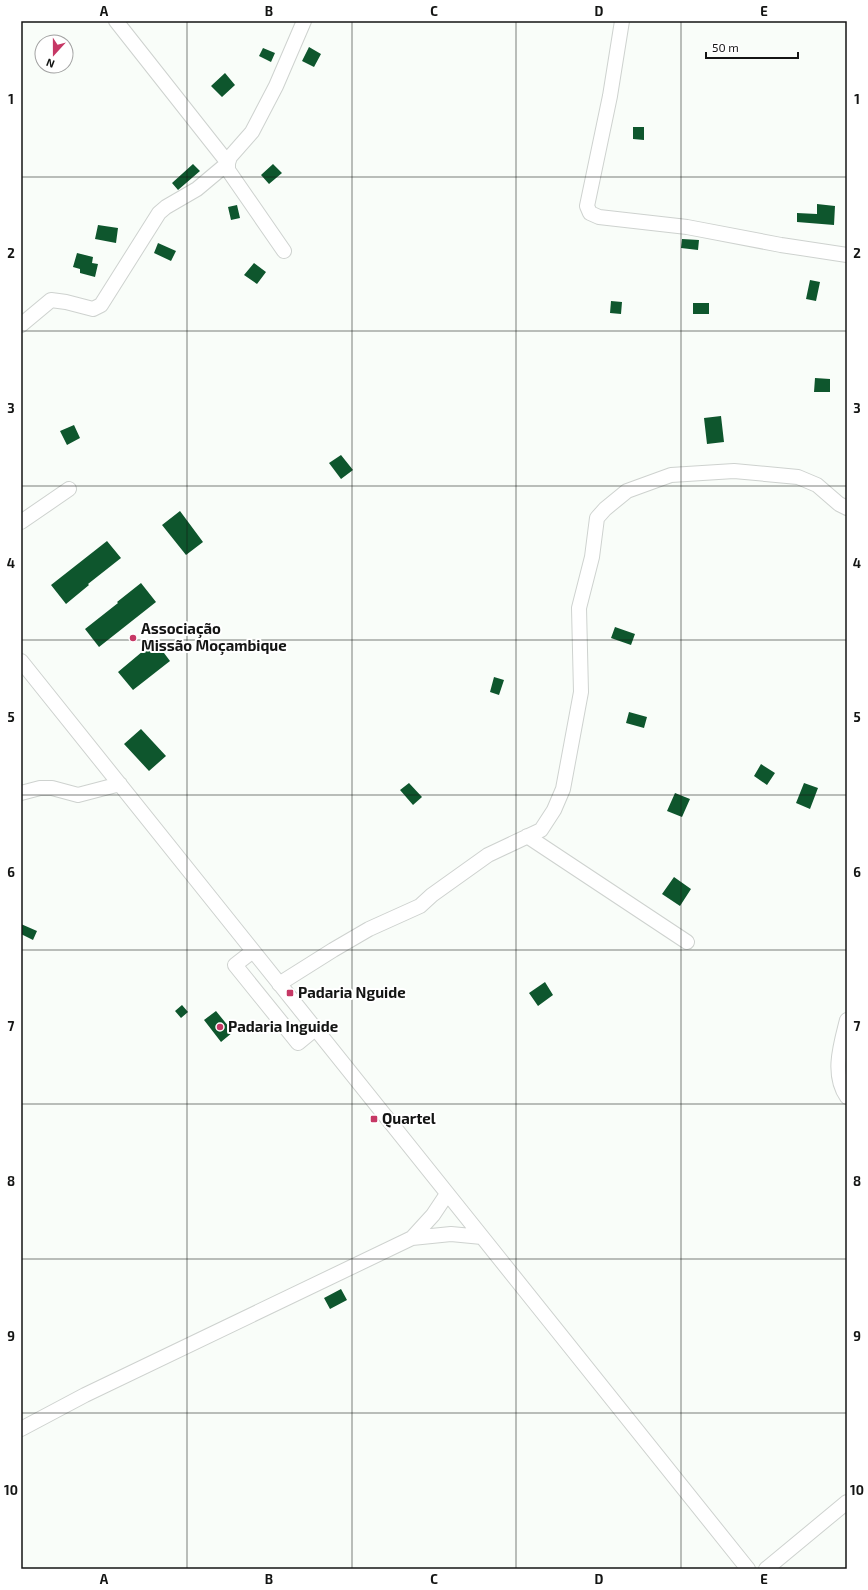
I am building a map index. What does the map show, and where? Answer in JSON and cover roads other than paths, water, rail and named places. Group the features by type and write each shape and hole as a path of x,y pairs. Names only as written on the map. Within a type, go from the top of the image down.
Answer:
{"street":[{"path":"116,21 228,163"},
{"path":"284,251 228,170 228,163 230,157 252,132 276,86 304,21"},
{"path":"622,21 610,96 587,206 590,214 599,217 687,227 781,245 847,255"},
{"path":"21,325 50,300 66,302 93,309 101,305 159,213 166,207 197,189 228,163"},
{"path":"279,984 369,929 420,906 432,895 488,855 541,830 548,822 563,788 580,692 579,608 592,557 597,518 605,509 627,491 671,475 734,471 798,476 817,485 839,504 847,508"},
{"path":"21,522 70,489"},
{"path":"21,661 748,1569"},
{"path":"21,793 40,788 52,788 78,795 120,784"},
{"path":"527,836 687,942"},
{"path":"253,951 235,965 298,1043 315,1029"},
{"path":"847,1020 838,1058 840,1085 847,1097"},
{"path":"412,1238 433,1215 447,1194"},
{"path":"21,1429 85,1395 412,1238 451,1234 482,1237"},
{"path":"766,1569 847,1502"}],"place":[{"name":"Associação Missão Moçambique","path":"133,638"},
{"name":"Padaria Nguide","path":"290,993"},
{"name":"Padaria Inguide","path":"220,1027"},
{"name":"Quartel","path":"374,1119"}]}
